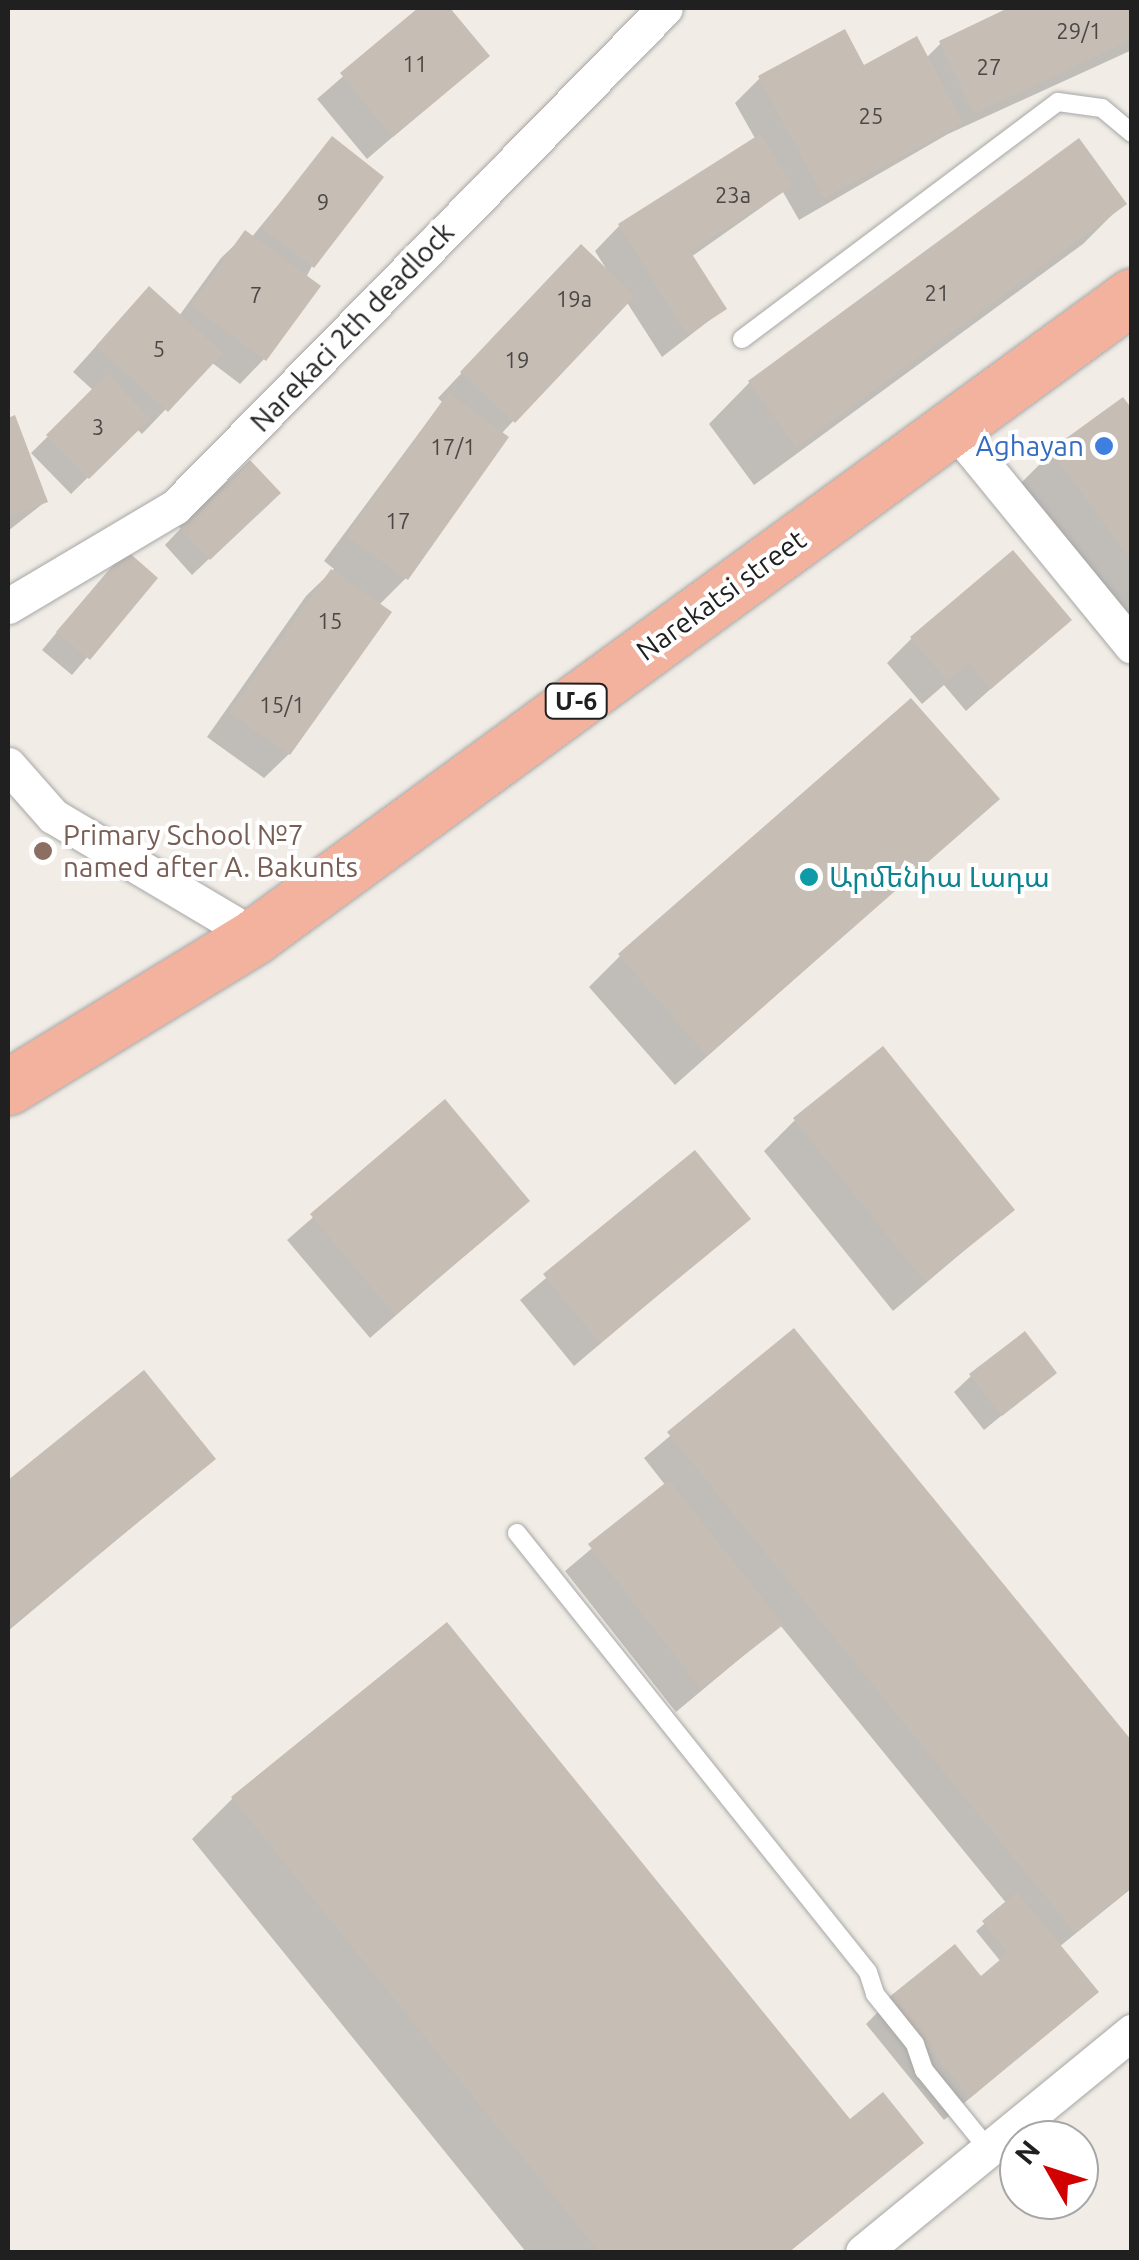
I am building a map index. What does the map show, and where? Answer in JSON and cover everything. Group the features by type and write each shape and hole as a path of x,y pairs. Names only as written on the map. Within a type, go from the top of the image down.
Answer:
{"highway":[{"name":"Narekatsi street","path":"8,1087 255,936 1132,296"}],"street":[{"name":"Narekaci 2th deadlock","path":"8,606 175,507 665,8"},
{"path":"952,426 1132,646"},
{"path":"8,765 54,816 255,936"},
{"path":"863,2252 1132,2032"}],"lane":[{"path":"742,338 1058,102 1102,108 1132,133"},
{"path":"517,1533 868,1972 875,1994 915,2044 924,2070 989,2150"}],"building":[{"path":"418,8 450,8 490,56 393,137 340,73"},
{"path":"1008,8 1132,8 1132,39 974,114 939,41"},
{"path":"845,29 864,65 917,36 963,123 824,198 758,76"},
{"path":"760,134 793,186 690,251 727,309 687,335 618,224"},
{"path":"332,136 384,177 314,268 261,227"},
{"path":"1079,138 1127,204 796,447 748,381"},
{"path":"245,230 321,286 266,361 191,305"},
{"path":"581,244 635,296 515,423 460,372"},
{"path":"149,286 223,353 168,412 96,346"},
{"path":"107,374 150,419 89,479 46,435"},
{"path":"448,393 509,437 408,580 346,536"},
{"path":"1123,397 1132,409 1132,561 1050,450"},
{"path":"15,415 48,502 8,517 8,418"},
{"path":"250,460 281,493 210,560 179,527"},
{"path":"126,550 158,578 90,660 56,632"},
{"path":"1013,550 1072,620 991,689 969,663 947,681 910,637"},
{"path":"331,569 392,612 290,755 229,712"},
{"name":"Արմենիա Լադա","path":"911,698 1000,799 707,1056 618,954"},
{"path":"883,1046 1015,1210 925,1282 793,1118"},
{"path":"445,1099 530,1201 395,1315 310,1214"},
{"path":"695,1150 751,1219 600,1343 543,1274"},
{"path":"794,1328 1132,1741 1132,1886 1075,1933 667,1432"},
{"path":"1025,1331 1057,1373 1002,1416 969,1374"},
{"path":"144,1370 216,1459 8,1628 8,1480"},
{"path":"669,1480 783,1625 701,1689 588,1544"},
{"path":"447,1622 850,2119 883,2092 924,2143 789,2252 599,2252 231,1797"},
{"path":"1017,1892 1099,1992 970,2098 888,1998 955,1944 981,1976 1008,1953 982,1921"}],"place":[{"name":"Aghayan","path":"1104,446"},
{"name":"Primary School №7 named after A. Bakunts","path":"43,851"},
{"name":"Արմենիա Լադա","path":"809,877"}]}
